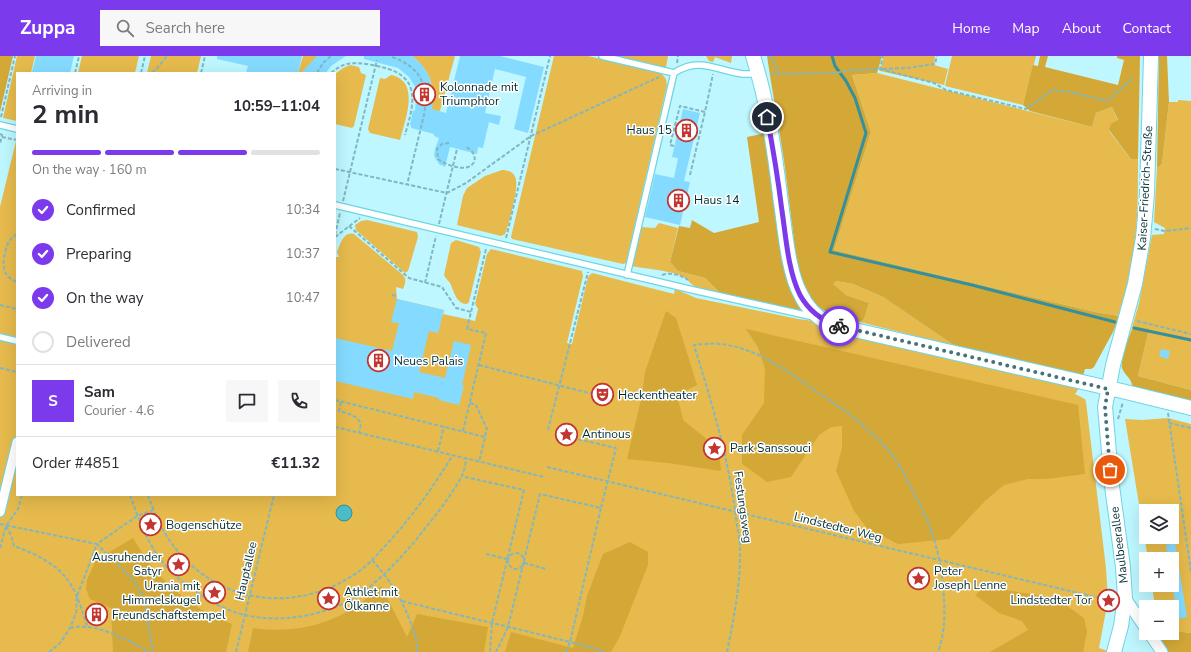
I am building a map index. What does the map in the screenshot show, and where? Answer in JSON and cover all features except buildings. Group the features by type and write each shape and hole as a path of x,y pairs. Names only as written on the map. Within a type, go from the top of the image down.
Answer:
{"street":[{"path":"753,56 759,74 776,161 792,273 800,295 819,318 829,323 846,328 1191,408"},
{"name":"Kaiser-Friedrich-Straße","path":"1108,389 1140,260 1144,228 1151,56"},
{"name":"Maulbeerallee","path":"1108,389 1105,407 1112,486 1123,567 1124,598 1121,626 1114,652"},
{"path":"0,512 16,446"},
{"path":"1124,598 1139,619"},
{"path":"1154,640 1162,652"}],"lane":[{"path":"602,56 674,73"},
{"path":"627,275 674,73 683,67 691,65 704,65 742,74 759,74"},
{"path":"0,124 16,129"},
{"path":"336,205 627,275 819,318"},
{"path":"0,337 16,341"}],"path":[{"path":"0,124 15,56"},
{"path":"75,72 79,56"},
{"path":"141,72 146,56"},
{"path":"153,72 167,56"},
{"path":"201,72 205,56"},
{"path":"318,72 323,63 331,56"},
{"path":"505,246 550,56"},
{"path":"336,169 447,193 466,183 531,136 665,75 674,73 678,56"},
{"path":"770,56 780,74"},
{"path":"880,69 883,56"},
{"path":"759,74 835,73 907,68 935,64 937,56"},
{"path":"392,57 405,62 415,70 422,80 426,94 424,115 407,185"},
{"path":"336,232 377,60"},
{"path":"332,72 348,63 359,63 376,66 398,73 406,80 410,87 412,97 412,106 405,135"},
{"path":"690,175 715,67"},
{"path":"880,69 934,83 946,90 1026,109 1052,90 1070,92 1107,101 1133,77"},
{"path":"674,146 670,145 680,106 704,112"},
{"path":"0,144 1,136 16,140"},
{"path":"449,143 445,143 437,149 437,156 442,162 454,166 464,168 472,165 474,162 475,155 472,150 466,147"},
{"path":"425,283 457,149"},
{"path":"336,235 368,213"},
{"path":"350,226 409,278 442,287 456,308 471,312"},
{"path":"1150,229 1165,231 1191,228"},
{"path":"16,235 7,244 2,262 6,274 10,280 16,282"},
{"path":"463,431 486,333 467,329 488,241"},
{"path":"548,430 589,266"},
{"path":"392,295 397,296"},
{"path":"0,305 16,309"},
{"path":"1126,318 1191,334"},
{"name":"Festungsweg","path":"727,652 736,605 740,546 725,456 694,345 720,343 754,353 768,359 844,410 866,427 888,450 902,470 929,525 940,560"},
{"path":"479,364 593,394"},
{"path":"0,368 16,372"},
{"path":"336,400 485,437"},
{"path":"341,402 339,411 358,419 361,423 359,432"},
{"path":"1168,402 1169,423 1191,572"},
{"path":"470,403 476,405 487,429 479,462"},
{"path":"1169,423 1191,428"},
{"path":"438,451 444,426"},
{"path":"336,427 544,477"},
{"path":"555,434 616,448 570,642 566,652"},
{"path":"148,496 164,533 194,568 218,584 249,596 269,599 299,597 316,593 344,581 372,560 414,514 430,492 453,455"},
{"path":"130,496 137,516 155,551 165,565 185,584 214,604 230,611 265,618 295,617 318,613 336,607 369,588 385,574 424,529 450,495 462,476 467,458"},
{"name":"Lindstedter Weg","path":"547,467 1108,600 1124,598"},
{"path":"465,477 524,490 492,623 490,652"},
{"path":"496,652 508,627 540,494 601,508"},
{"path":"0,548 6,526 18,509 22,496"},
{"name":"Hauptallee","path":"236,652 274,496"},
{"path":"49,652 60,643 70,628 76,613 77,596 97,544 137,516 154,510"},
{"path":"0,524 97,544 137,584 144,600 153,652"},
{"path":"6,526 11,535 14,546 46,560 68,578 77,596 87,626"},
{"path":"507,559 513,553 518,553 521,555 524,563"},
{"path":"486,554 507,559"},
{"path":"507,559 510,567 514,569 522,567 524,563"},
{"path":"372,560 385,574 402,601 416,636 417,652"},
{"path":"938,652 944,629 945,607 940,560"},
{"path":"524,563 546,568"},
{"path":"402,601 570,642 604,652"},
{"path":"70,628 87,626 97,628 125,639 149,652"}],"shaded area":[{"path":"0,56 13,56 0,112"},
{"path":"17,56 35,56 31,72 16,72 16,121 3,118"},
{"path":"82,56 139,56 135,72 78,72"},
{"path":"151,56 201,56 197,72 147,72"},
{"path":"303,56 317,56 308,72 298,72"},
{"path":"412,56 455,56 440,111 429,118 432,92 429,76 425,69"},
{"path":"554,56 588,56 661,73 666,79 667,85 626,263 623,264 512,239 511,237"},
{"path":"616,56 668,56 666,67 664,68"},
{"path":"706,56 732,56 731,63 715,57 713,62 709,61"},
{"path":"767,56 882,56 877,73 852,75 871,132 834,250 1095,312 1119,316 1113,332 1094,367 1091,369 1085,369 1083,376 955,346 883,297 853,284 836,281 833,284 846,295 869,303 864,319 860,322 846,319 821,309 806,292 799,273 795,253 784,161"},
{"path":"884,56 935,56 934,65 948,69 944,85 880,71"},
{"path":"952,56 1036,56 1023,105 945,86"},
{"path":"1040,56 1048,56 1045,67 1118,85 1124,60 1117,58 1117,56 1140,56 1138,159 1131,159 1109,130 1111,124 1118,120 1112,107 1096,113 1092,127 1030,111 1023,105 1033,65 1038,66"},
{"path":"1159,56 1167,56 1169,102 1162,164 1157,168"},
{"path":"350,65 359,67 361,73 366,75 354,126 352,128 336,124 336,73"},
{"path":"877,73 1092,127 1096,113 1112,107 1118,121 1109,131 1131,159 1138,159 1137,218 1134,252 1128,285 1119,316 1095,312 834,250 871,132 852,75"},
{"path":"391,75 400,79 406,85 408,93 409,102 400,140 370,133 368,129 380,78 385,79"},
{"path":"1178,100 1191,101 1191,390 1138,376 1149,329 1130,335 1139,303 1152,235 1164,234 1165,228 1154,222 1157,168 1162,164 1169,102 1178,102"},
{"path":"766,133 784,264 790,288 801,310 799,311 721,294 705,278 678,271 670,262 679,226 690,228 692,220 714,233 759,222 747,137"},
{"name":"Park Sanssouci","path":"16,141 16,496 336,496 336,257 339,257 337,252 343,239 348,234 354,234 403,275 405,278 405,283 403,289 396,287 397,299 444,310 443,314 475,321 478,309 475,304 487,254 491,249 582,271 583,276 567,343 572,344 588,277 592,273 674,294 675,289 696,298 814,321 1079,388 1075,394 1085,399 1086,402 1106,568 1108,600 1099,648 1111,652 0,652 0,207"},
{"path":"502,170 509,171 513,174 516,180 516,192 513,207 505,234 501,236 457,225 463,196 467,188 485,176"},
{"path":"367,220 417,232 418,237 408,271 405,273 356,230 355,225 361,221"},
{"path":"659,223 678,228 670,262 678,271 705,278 721,294 697,288 685,278 674,273 631,266 641,227 655,228"},
{"path":"456,240 479,247 481,252 469,302 467,304 460,302 444,275 451,243"},
{"path":"836,281 853,284 883,297 955,346 860,322 864,319 869,303 846,295 832,284"},
{"path":"666,311 676,318 697,385 677,395 683,420 719,449 721,471 668,463 627,459 642,395 645,372"},
{"path":"1137,327 1149,329 1138,376 1191,390 1191,401 1132,387 1131,382 1122,368 1122,365 1128,338 1133,329"},
{"path":"746,329 1078,405 1085,474 1046,479 1028,479 1004,485 986,500 949,539 898,544 867,528 854,511 836,471 842,448 842,426 831,427 819,435 791,477 767,482 742,464 742,435 764,403 765,369 758,347"},
{"path":"1168,418 1191,424 1191,633 1179,632 1179,600 1154,600 1153,592 1179,592 1179,552 1147,552 1146,544 1179,544 1179,504 1139,504 1125,419 1142,420"},
{"path":"133,538 153,567 175,590 201,609 232,624 226,652 113,652 111,608 90,599 86,589 87,580 96,560"},
{"path":"630,542 648,552 648,565 620,636 611,652 505,652 511,632 573,648 583,616 587,596 603,554"},
{"path":"381,586 407,637 417,614 488,627 484,652 248,652 253,628 271,630 289,629 322,623 338,617 353,608"},
{"path":"985,587 1057,599 1084,618 1087,632 1083,652 990,652 1028,630 1022,621 999,613 975,595"},
{"path":"1179,632 1191,633 1191,652 1162,652 1161,640 1179,640"}],"water":[{"path":"344,505 350,507 352,513 350,519 344,521 338,519 336,513 338,507"}],"waterway":[{"path":"832,56 835,66 846,81 855,98 866,133 830,252 972,285 1115,322"},
{"path":"1134,328 1191,340"}],"way so far":[{"path":"839,326 1108,389 1105,407 1110,470"}],"place":[{"name":"Kolonnade mit Triumphtor","path":"425,94"},
{"name":"Haus 15","path":"687,130"},
{"name":"Haus 14","path":"678,200"},
{"name":"Neues Palais","path":"378,361"},
{"name":"Heckentheater","path":"603,395"},
{"name":"Antinous","path":"567,434"},
{"name":"Park Sanssouci","path":"714,448"},
{"name":"Bogenschütze","path":"151,525"},
{"name":"Ausruhender Satyr","path":"178,564"},
{"name":"Peter Joseph Lenne","path":"918,578"},
{"name":"Urania mit Himmelskugel","path":"215,593"},
{"name":"Athlet mit Ölkanne","path":"328,599"},
{"name":"Lindstedter Tor","path":"1108,600"},
{"name":"Freundschaftstempel","path":"96,615"}],"route":[{"path":"767,117 776,161 792,273 800,295 819,318 839,326"}]}
